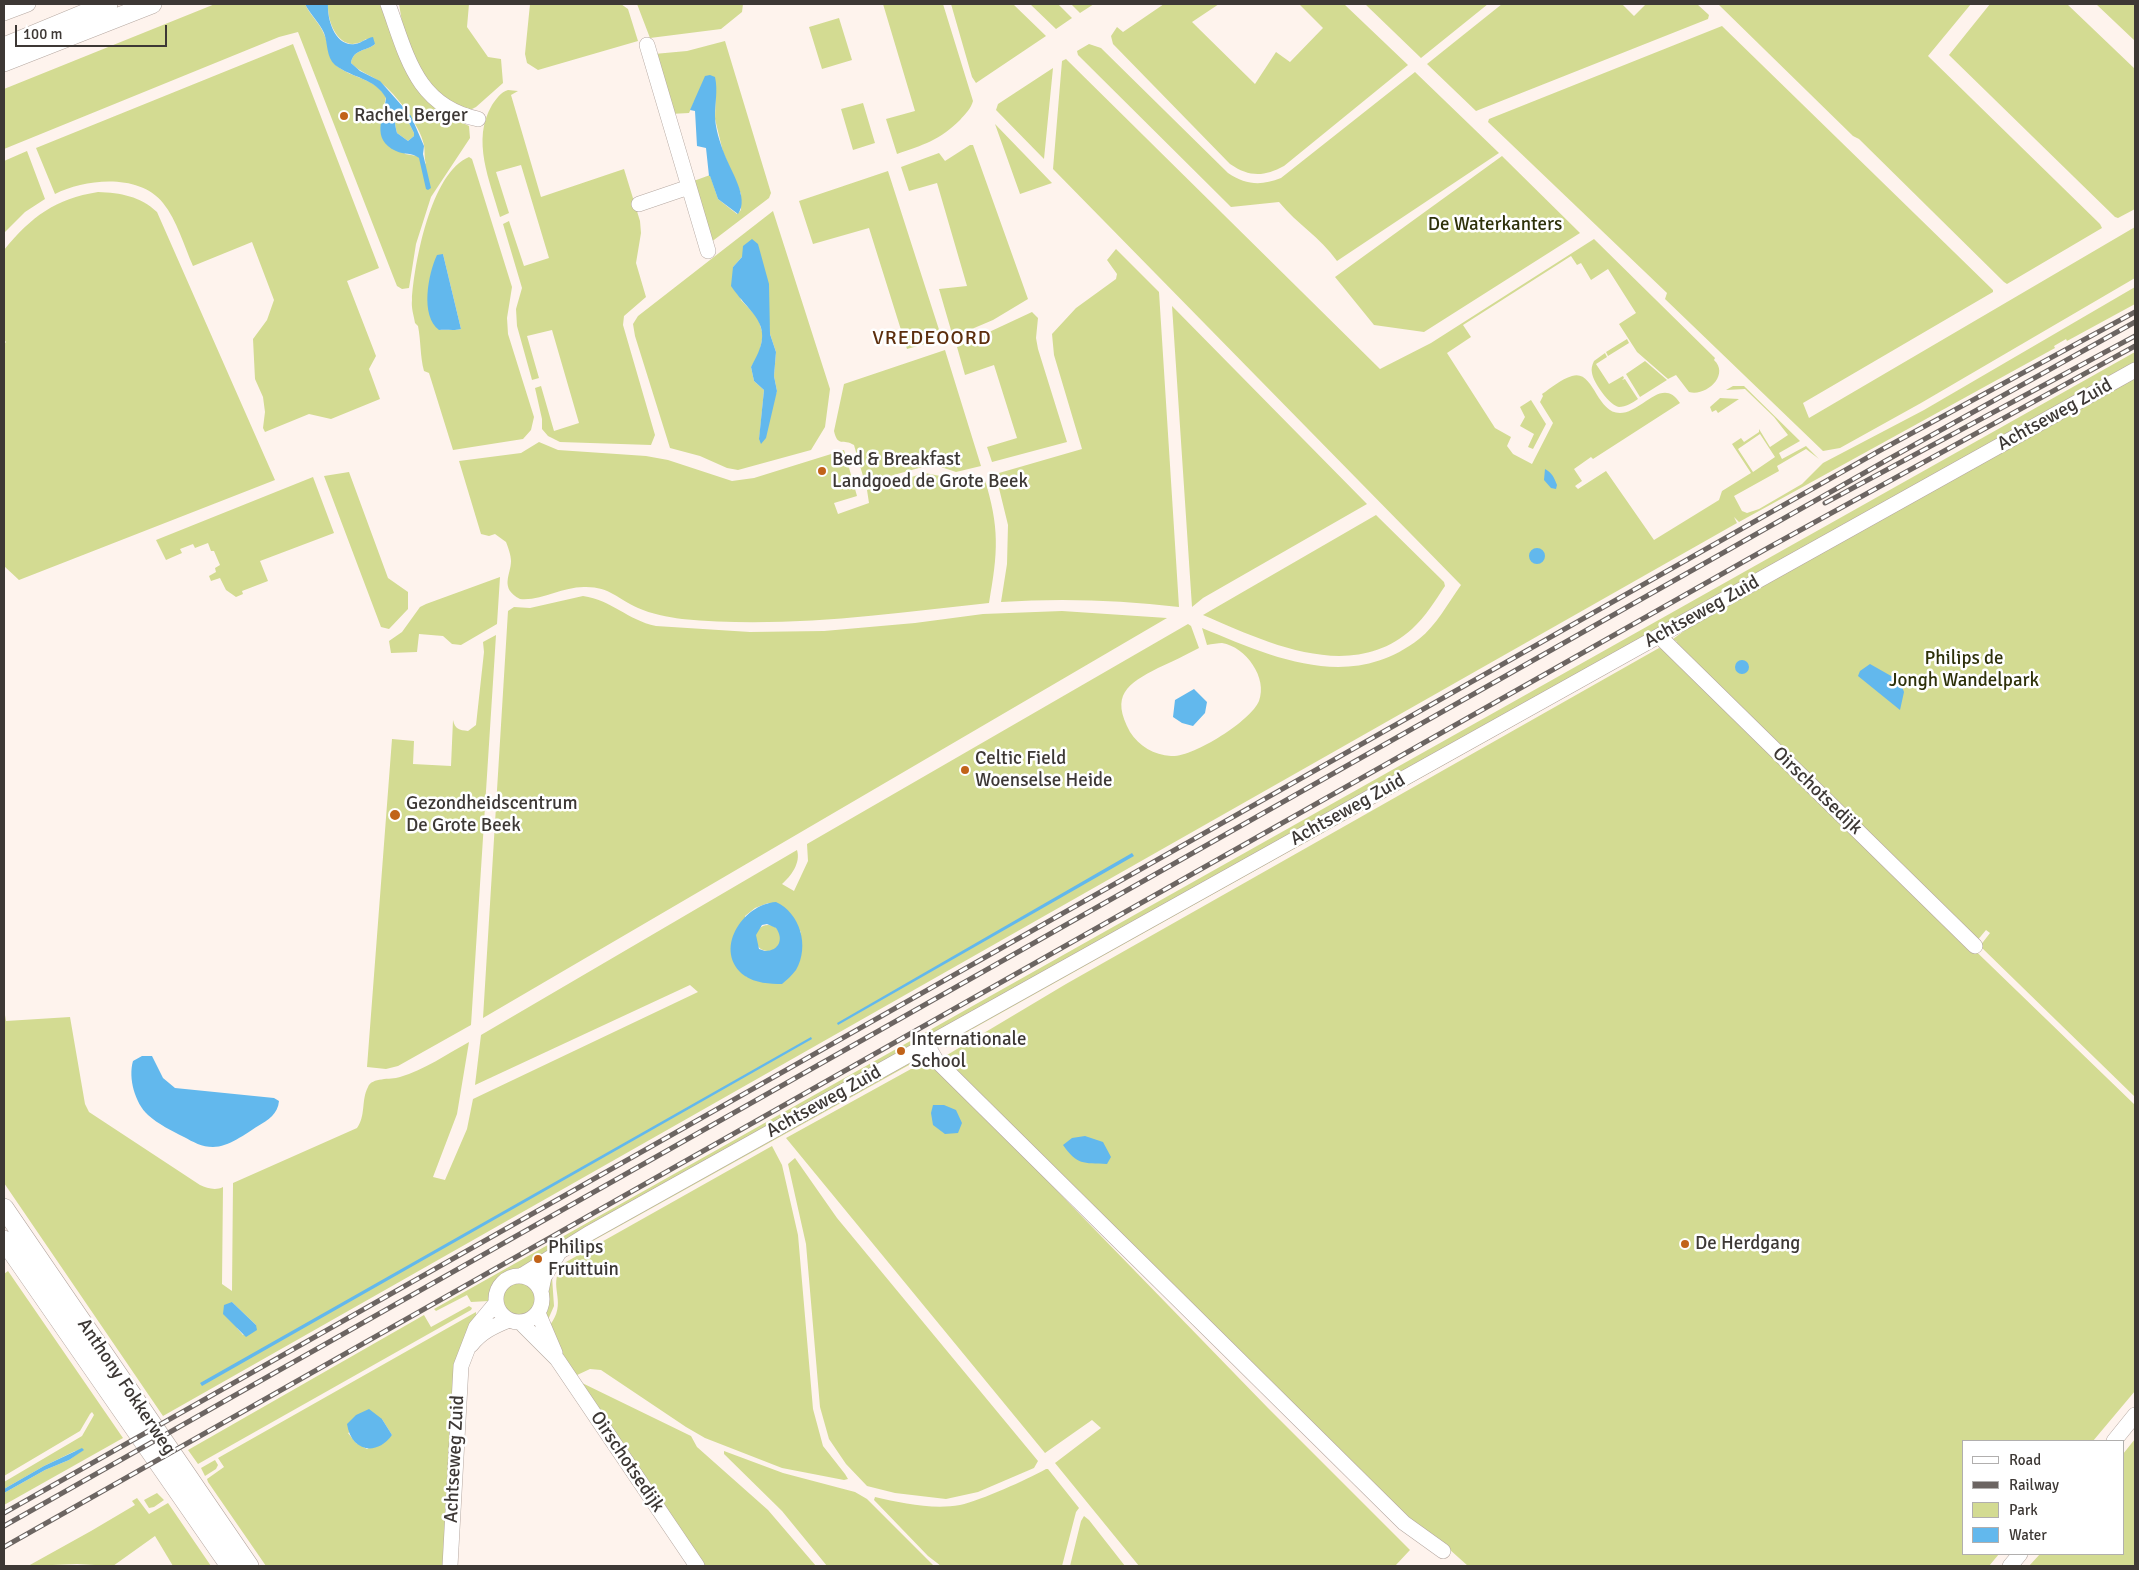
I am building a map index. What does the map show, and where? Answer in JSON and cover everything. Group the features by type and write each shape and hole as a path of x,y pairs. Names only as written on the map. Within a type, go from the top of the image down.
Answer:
{"main road":[{"path":"4,47 108,4"},
{"path":"4,62 152,4"},
{"name":"Anthony Fokkerweg","path":"4,1208 249,1566"},
{"name":"Anthony Fokkerweg","path":"4,1240 230,1566"}],"street":[{"path":"4,13 28,4"},
{"path":"388,4 412,67 433,99 460,116 478,119"},
{"path":"647,45 708,251"},
{"path":"639,204 689,187"},
{"name":"Achtseweg Zuid","path":"521,1276 561,1250 2135,370"},
{"name":"Oirschotsedijk","path":"1659,636 1975,946"},
{"path":"927,1045 936,1060 1404,1523 1443,1551"},
{"name":"Achtseweg Zuid","path":"541,1291 544,1277 550,1264 561,1250"},
{"path":"521,1276 533,1280 541,1291 542,1306 531,1320 515,1322 503,1316 496,1303 498,1289 508,1279 521,1276"},
{"name":"Achtseweg Zuid","path":"450,1566 459,1387 462,1366 476,1327 496,1303"},
{"name":"Oirschotsedijk","path":"538,1313 557,1359 697,1566"},
{"name":"Achtseweg Zuid","path":"466,1353 476,1339 492,1327 515,1322"},
{"name":"Oirschotsedijk","path":"515,1322 557,1359"},
{"path":"2115,1440 2135,1415"},
{"path":"2010,1566 2019,1555"}],"green space":[{"path":"215,4 305,4 326,38 334,63 343,70 370,82 381,91 386,97 382,115 405,154 417,156 426,164 422,137 407,110 386,87 351,63 354,55 375,44 366,39 350,44 343,41 333,29 330,21 328,4 382,4 400,49 459,121 469,126 470,138 431,197 416,244 409,288 402,289 397,286 298,32 279,37 4,149 4,89"},
{"path":"399,4 469,4 467,27 488,57 501,59 503,83 476,107 468,111 426,86 403,28"},
{"path":"530,4 621,4 628,9 638,41 538,70 527,63 525,54"},
{"path":"637,4 743,4 742,12 721,29 650,38"},
{"path":"883,4 943,4 973,101 966,113 953,127 923,145 897,154 886,119 915,111"},
{"path":"951,4 1013,4 1046,36 976,83 972,77"},
{"path":"1030,4 1058,4 1072,18 1056,29"},
{"path":"1071,4 1094,4 1080,13"},
{"path":"1164,4 1219,4 1192,22 1255,84 1276,52 1290,62 1323,28 1299,4 1344,4 1408,65 1284,166 1263,174 1250,173 1230,164 1113,44 1111,36 1117,27 1123,32"},
{"path":"1365,4 1488,4 1421,58"},
{"path":"1502,4 1622,4 1634,16 1646,4 1697,4 1709,15 1708,19 1476,111 1427,64"},
{"path":"1718,4 1971,4 1928,56 2102,228 2007,284"},
{"path":"1990,4 2067,4 2135,69 2135,209 2118,218 2115,217 1949,55"},
{"path":"2096,4 2135,4 2135,41"},
{"path":"839,18 852,60 822,69 809,27"},
{"path":"1722,26 1993,290 1993,292 1803,403 1809,418 2135,227 2135,278 1840,448 1823,451 1665,299 1667,293 1488,122 1489,119"},
{"path":"725,41 771,193 769,198 710,243 691,182 710,175 718,199 737,214 741,210 741,194 723,152 715,119 716,84 694,102 689,113 670,114 654,54 687,51"},
{"path":"293,44 379,268 347,281 376,356 369,369 380,399 331,419 309,414 265,432 263,428 265,412 263,397 255,379 253,339 267,320 274,300 252,242 193,266 172,217 163,203 153,193 126,183 96,182 55,194 36,148"},
{"path":"1089,44 1101,48 1228,173 1247,182 1260,183 1281,178 1415,72 1499,153 1337,261 1279,202 1231,207 1078,55 1077,51"},
{"path":"1066,59 1380,369 1431,343 1594,239 1715,358 1714,360 1719,372 1718,378 1709,388 1696,393 1689,392 1676,375 1668,379 1637,352 1619,324 1636,313 1608,269 1591,280 1581,263 1577,265 1571,256 1463,325 1471,337 1447,353 1495,428 1511,437 1507,446 1513,454 1532,464 1553,423 1540,402 1542,394 1564,379 1579,376 1585,379 1605,406 1612,411 1620,413 1636,408 1659,394 1673,395 1680,403 1593,459 1591,457 1574,469 1582,481 1575,486 1578,489 1606,471 1654,540 1719,500 1722,491 1751,473 1732,444 1741,438 1744,442 1759,432 1759,429 1770,447 1788,435 1774,417 1745,389 1726,390 1733,386 1744,386 1800,441 1779,453 1782,459 1806,446 1819,459 1806,449 1777,466 1779,471 1734,496 1742,511 1747,513 1759,509 1802,484 1823,463 1924,410 2135,287 2135,304 2067,341 2066,339 2054,346 2055,348 1739,522 1734,517 1737,523 163,1416 4,1183 4,1009 6,1021 70,1017 85,1104 89,1112 200,1185 214,1189 223,1187 222,1284 232,1291 233,1183 357,1128 362,1118 366,1092 373,1082 409,1074 469,1042 457,1114 433,1177 445,1180 467,1129 473,1099 698,992 690,985 475,1085 481,1035 797,850 798,860 792,873 782,884 794,891 808,861 807,844 1188,624 1191,626 1199,648 1138,680 1125,692 1122,700 1124,719 1130,732 1138,742 1159,754 1180,755 1206,745 1233,728 1254,709 1259,701 1261,692 1258,674 1247,657 1231,646 1222,643 1207,645 1202,628 1256,650 1311,665 1338,667 1366,664 1393,655 1419,639 1436,621 1461,585 1053,169 1062,61","holes":["1760,434 1775,457 1753,472 1738,449","768,903 801,932 746,977 745,916 755,908","232,1302 256,1325 243,1335 237,1328"]},
{"path":"1053,68 1044,159 996,110 998,104"},
{"path":"508,90 518,91 511,95 541,197 624,169 640,221 641,233 636,263 646,297 624,316 623,325 655,435 651,445 560,442 548,436 542,429 542,419 535,388 541,386 554,431 579,423 552,330 527,336 539,378 532,380 517,326 516,309 522,288 503,224 509,221 524,266 549,258 521,165 496,172 509,213 500,217 484,161 483,132 486,118 495,100"},
{"path":"863,103 875,143 853,150 841,109"},
{"path":"401,112 414,133 414,136 408,141 397,133 396,130 396,119"},
{"path":"995,124 1052,183 1020,194"},
{"path":"973,145 1028,299 993,320 953,337 939,289 967,286 937,183 909,191 901,167 939,153 945,161"},
{"path":"27,151 45,199 25,212 4,233 4,161"},
{"name":"De Waterkanters","path":"1502,156 1580,233 1424,332 1374,325 1335,277"},
{"path":"469,157 472,159 512,287 507,318 508,334 534,417 531,430 523,439 453,450 429,373 424,371 418,326 415,323 412,303 416,265 427,221 444,181 456,166","holes":["443,254 461,329 439,330"]},
{"path":"888,171 942,339 907,349 869,228 813,244 799,201"},
{"path":"98,192 130,196 144,202 157,212 275,480 19,580 4,566 4,344 6,342 4,340 4,250 24,228 45,211 69,199"},
{"path":"773,211 830,389 825,427 811,450 738,470 727,468 700,456 670,448 635,336 633,324 638,316","holes":["742,257 768,312 770,334 776,352 774,376 777,391 759,441 764,390 754,381 751,367 759,354 763,335 758,318 741,300 733,267"]},
{"path":"1116,249 1159,292 1179,607 1090,600 1001,602 1007,564 1008,525 996,476 999,473 1082,449 1054,355 1052,334 1076,308 1116,279 1117,274 1107,260"},
{"path":"1172,306 1367,504 1203,598 1192,607"},
{"path":"1032,312 1038,318 1036,338 1038,349 1067,442 992,462 987,447 1017,438 994,365 965,375 957,347"},
{"path":"1627,339 1629,343 1608,356 1606,352"},
{"path":"945,350 981,466 956,472 935,465 926,466 865,483 854,445 839,441 834,431 844,384"},
{"path":"2135,352 2135,364 915,1045 914,1043 902,1050 903,1052 545,1252 519,1272 500,1279 489,1301 471,1302 467,1295 436,1311 434,1309"},
{"path":"1605,353 1607,357 1596,364 1609,384 1623,376 1622,380 1625,379 1638,399 1622,407 1611,403 1602,393 1593,377 1592,368 1594,361"},
{"path":"1645,361 1667,380 1640,397 1626,374"},
{"name":"Philips de Jongh Wandelpark","path":"2135,376 2135,1097 1980,946 1990,933 1986,930 1976,942 1673,643 1677,642 1673,639 1684,631 1683,629"},
{"path":"1720,398 1739,399 1718,413 1716,410 1712,412 1710,407"},
{"path":"1531,400 1546,424 1533,449 1528,447 1534,434 1520,426 1525,417 1520,407"},
{"path":"539,442 558,450 646,456 668,460 732,481 754,478 844,450 857,496 834,503 838,514 869,503 867,490 925,473 961,483 984,477 993,511 996,540 996,554 989,603 836,619 720,622 682,619 654,614 631,605 608,591 586,587 569,589 537,598 520,599 514,595 508,586 511,561 506,542 495,534 489,536 481,534 459,461 521,453"},
{"path":"349,472 388,578 408,592 408,609 389,629 381,627 324,476"},
{"path":"313,477 334,533 260,561 268,581 242,591 243,594 236,597 226,590 220,578 211,581 209,576 216,572 215,568 220,565 208,543 195,548 193,544 180,549 182,553 166,560 156,540"},
{"path":"1376,515 1444,582 1445,586 1417,624 1388,645 1362,654 1336,656 1308,653 1281,646 1203,615"},
{"path":"500,577 497,624 461,645 452,644 443,636 419,634 417,652 391,653 389,641 402,632 420,607"},
{"path":"583,596 603,602 636,619 656,626 750,632 824,631 915,623 983,614 1062,611 1167,618 483,1018 508,611 514,607 530,608"},
{"path":"496,635 471,1025 398,1066 386,1069 367,1067 392,739 414,741 413,764 451,766 453,720 456,727 462,730 468,731 476,725 484,652 483,642"},
{"path":"1658,645 960,1036 946,1048 945,1045 953,1040 952,1038"},
{"name":"De Herdgang","path":"1659,648 1663,649 2135,1105 2135,1391 2094,1440 1962,1440 1962,1555 1998,1555 1989,1566 1468,1566 1408,1518 942,1058 1066,984"},
{"path":"768,925 777,929 781,938 777,947 768,951 759,947 755,938 759,929"},
{"path":"919,1056 922,1061 909,1065 564,1257 568,1252"},
{"path":"934,1064 1268,1408 1410,1550 1395,1566 1139,1566 1055,1463 1101,1428 1092,1420 1045,1453 786,1138 911,1069"},
{"path":"772,1146 782,1165 798,1235 813,1409 823,1446 848,1479 844,1480 782,1468 705,1438 601,1370 590,1369 575,1376 561,1356 550,1325 557,1310 557,1278 566,1262"},
{"path":"795,1158 837,1218 1038,1461 1034,1468 978,1492 946,1499 895,1493 867,1486 846,1464 829,1439 820,1407 806,1244 788,1164"},
{"path":"8,1271 123,1438 4,1505 4,1493 45,1470 69,1460 83,1450 75,1451 44,1466 4,1489 4,1482 82,1436 94,1415 92,1412 90,1414 80,1431 4,1476 4,1274"},
{"path":"552,1277 554,1306 547,1322 545,1314 547,1302 546,1287"},
{"path":"519,1283 531,1288 536,1300 531,1312 519,1317 507,1312 502,1300 507,1288"},
{"path":"469,1306 472,1308 471,1310 198,1464 188,1450 424,1315 431,1327"},
{"path":"476,1312 453,1392 444,1566 266,1566 208,1482 207,1479 224,1467 218,1458","holes":["382,1419 392,1435 367,1449 356,1443 348,1433"]},
{"path":"578,1381 691,1436 697,1447 768,1510 816,1566 703,1566"},
{"path":"2135,1439 2135,1566 2029,1566 2039,1555 2124,1555 2124,1453"},
{"path":"724,1451 783,1473 855,1492 867,1499 934,1566 827,1566 782,1511 724,1454"},
{"path":"215,1460 218,1465 216,1469 205,1476 201,1468"},
{"path":"1048,1469 1079,1508 1076,1512 1062,1566 941,1566 928,1556 874,1500 875,1497 939,1507 960,1505 1004,1489"},
{"path":"157,1493 164,1500 149,1508 144,1500"},
{"path":"137,1498 149,1514 168,1503 211,1566 173,1566 155,1536 113,1566 77,1564 28,1566 135,1505 132,1501"},
{"path":"1084,1516 1125,1566 1070,1566 1081,1521"}],"water":[{"path":"305,4 328,4 329,17 337,37 348,44 355,44 373,37 375,44 354,55 351,63 360,71 380,81 411,116 424,146 423,154 431,188 426,189 419,158 396,151 383,140 380,127 386,98 370,82 342,69 332,62 324,33","holes":["400,112 407,119 414,133 414,136 408,141 397,133 395,124 396,116"]},
{"path":"705,76 715,77 716,82 715,116 718,135 738,184 742,200 738,214 718,199 709,176 706,148 697,146 695,111 690,110"},
{"path":"752,239 758,244 769,284 770,334 776,352 774,376 777,391 766,438 761,444 759,439 764,390 754,381 751,367 759,352 762,331 754,314 731,286 733,267 742,257 743,246"},
{"path":"443,254 461,329 439,330 433,324 429,315 427,294 431,273 437,255"},
{"path":"1545,469 1554,477 1557,485 1556,489 1551,488 1544,480"},
{"path":"1537,548 1543,550 1545,556 1543,562 1537,564 1531,562 1529,556 1531,550"},
{"path":"1739,660 1745,660 1749,667 1745,674 1739,674 1735,670 1735,664"},
{"path":"1870,664 1900,681 1904,692 1900,710 1858,676 1860,671"},
{"path":"1194,689 1207,702 1205,713 1193,726 1182,723 1173,717 1175,700"},
{"path":"1132,853 1134,856 838,1025 837,1023"},
{"path":"776,902 784,907 797,922 800,931 802,951 800,961 796,970 782,984 763,983 745,976 735,966 731,955 731,943 735,931 752,911","holes":["767,924 776,928 780,936 777,947 765,951 759,949 756,935 762,925"]},
{"path":"811,1037 812,1039 202,1386 200,1383"},
{"path":"142,1056 152,1056 163,1078 175,1088 274,1098 279,1101 277,1110 269,1119 225,1145 213,1147 198,1144 156,1121 139,1104 131,1075 133,1061"},
{"path":"933,1105 944,1105 956,1110 962,1123 958,1133 945,1134 933,1125 931,1113"},
{"path":"1085,1136 1103,1142 1111,1157 1107,1164 1081,1162 1072,1156 1063,1145 1072,1138"},
{"path":"232,1302 256,1325 257,1330 246,1337 223,1314 224,1305"},
{"path":"369,1409 382,1419 392,1435 379,1446 365,1448 353,1440 347,1424 356,1415"},
{"path":"82,1448 84,1450 69,1460 45,1470 4,1493 4,1489 44,1466"}],"railway":[{"path":"4,1513 1879,451 2135,312"},
{"path":"4,1526 1887,460 2135,322"},
{"path":"1825,503 2135,336"},
{"path":"4,1547 1766,549 2135,346"}],"place":[{"name":"Rachel Berger","path":"344,116"},
{"name":"Bed & Breakfast Landgoed de Grote Beek","path":"822,471"},
{"name":"Celtic Field Woenselse Heide","path":"965,770"},
{"name":"Gezondheidscentrum De Grote Beek","path":"395,815"},
{"name":"Internationale School","path":"901,1051"},
{"name":"De Herdgang","path":"1685,1244"},
{"name":"Philips Fruittuin","path":"538,1259"}],"district":[{"name":"VREDEOORD","path":"932,339"}]}
